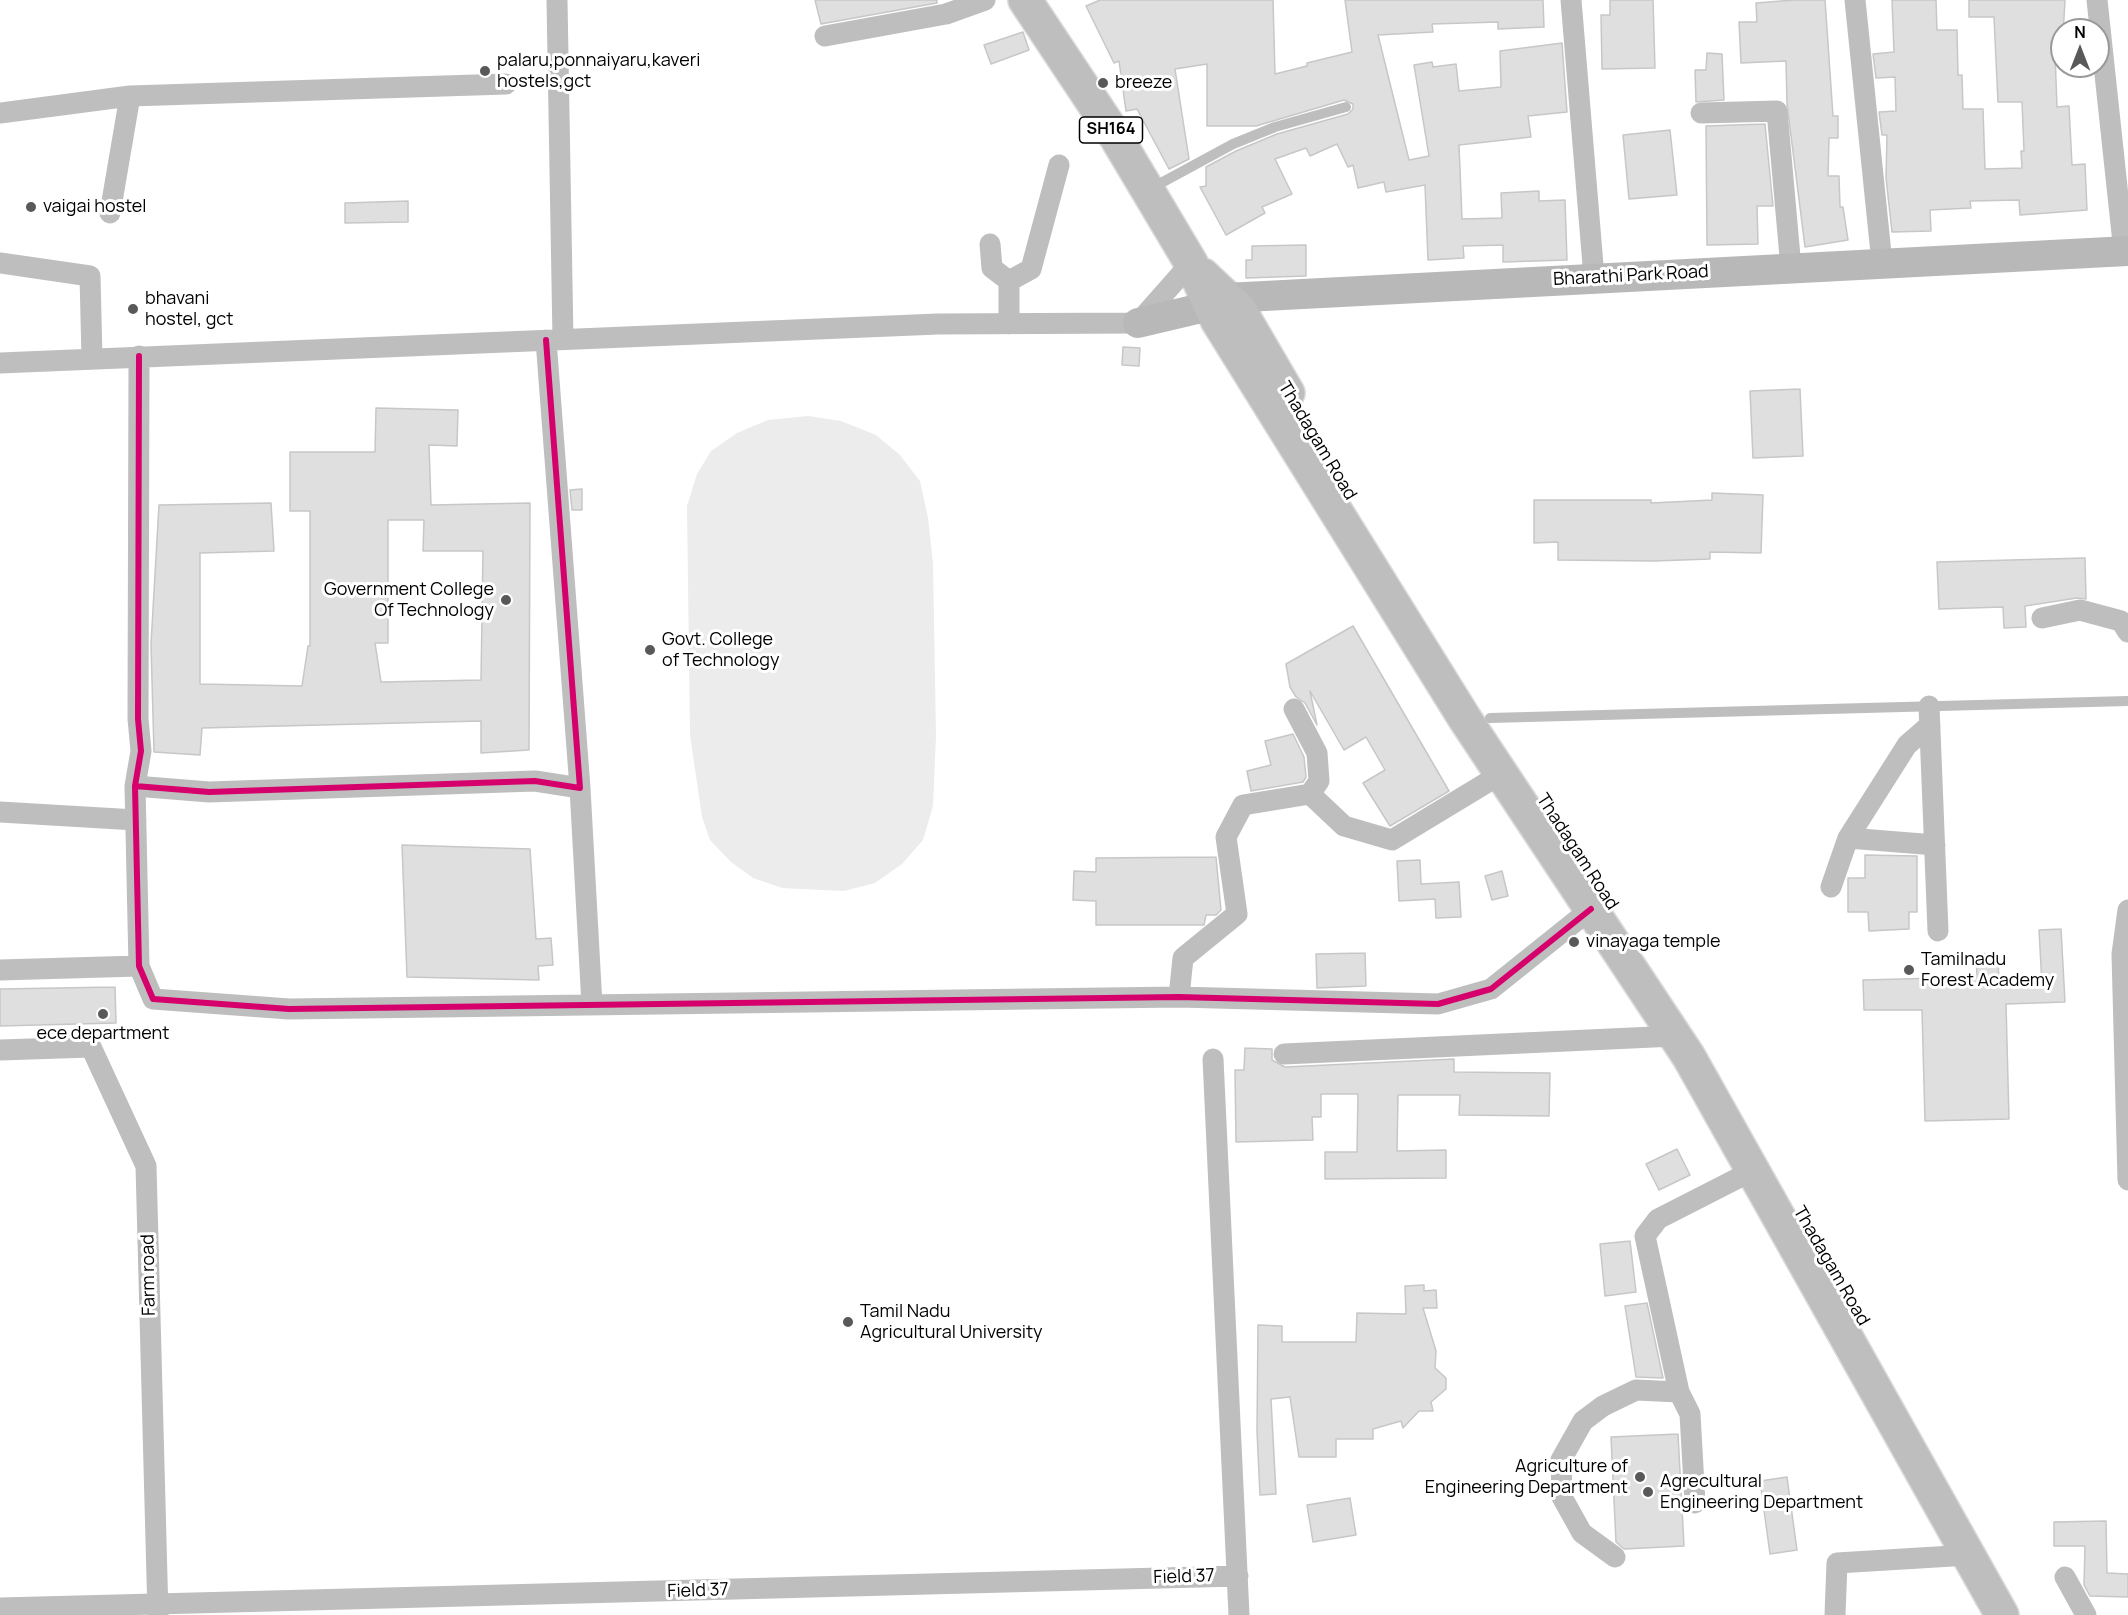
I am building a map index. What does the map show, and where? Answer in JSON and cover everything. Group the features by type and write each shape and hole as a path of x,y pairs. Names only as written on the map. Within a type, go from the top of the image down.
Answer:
{"main road":[{"name":"Thadagam Road","path":"1025,0 1116,137 1191,263 1218,302 1459,710 1675,1036 1754,1170 2002,1615"},
{"name":"Bharathi Park Road","path":"1138,323 1218,302 1594,277 2126,252"},
{"name":"Thadagam Road","path":"1218,302 1239,309 1364,520 1732,1094 2027,1615"}],"street":[{"path":"557,0 554,340 592,1005"},
{"path":"825,36 946,14 985,0"},
{"path":"1571,0 1594,277"},
{"path":"1855,0 1882,263"},
{"path":"2097,0 2126,252"},
{"path":"0,113 130,96 506,84"},
{"path":"110,213 130,96"},
{"path":"1701,113 1778,111 1791,268"},
{"path":"1009,281 1031,269 1059,165"},
{"path":"990,244 992,268 1009,281"},
{"path":"0,263 90,276 92,358"},
{"path":"0,363 1009,324 1138,323 1191,263"},
{"path":"1009,281 1009,324"},
{"path":"139,356 138,718 141,751 135,786 139,966 153,999 289,1009 1179,997 1438,1004 1491,989 1591,909"},
{"path":"2042,618 2080,610 2121,621 2128,632"},
{"path":"1179,997 1183,958 1237,914 1226,837 1243,805 1310,794 1319,781 1317,753 1294,709"},
{"path":"1831,887 1848,838 1907,745 1930,716"},
{"path":"1930,716 1938,931"},
{"path":"1310,794 1344,826 1392,840 1502,774"},
{"path":"135,786 209,792 535,781 580,788"},
{"path":"0,812 136,820"},
{"path":"1848,838 1935,845"},
{"path":"2128,910 2122,954 2128,1180"},
{"path":"0,970 139,966"},
{"path":"1284,1054 1675,1036"},
{"name":"Farm road","path":"0,1050 91,1047 146,1166 158,1610"},
{"path":"1213,1059 1239,1615"},
{"path":"1695,1503 1690,1414 1679,1392 1645,1236 1658,1219 1754,1170"},
{"path":"1615,1557 1582,1533 1562,1497 1561,1460 1583,1421 1603,1406 1636,1390 1679,1392"},
{"path":"1835,1615 1837,1563 1969,1555"},
{"name":"Field 37","path":"158,1610 1238,1576"},
{"path":"2065,1576 2086,1615"},
{"path":"0,1608 158,1610"}],"lane":[{"path":"1147,190 1233,144 1275,127 1346,106"},
{"path":"1490,718 1930,716 2128,701"}],"shaded area":[{"path":"808,416 841,421 876,435 900,455 920,481 928,518 933,563 936,736 933,806 923,840 902,864 875,883 844,891 782,888 753,878 731,862 710,840 702,817 690,735 687,506 697,474 711,451 737,433 768,420"}],"building":[{"path":"815,0 937,0 937,3 821,24"},
{"path":"1100,0 1273,0 1275,74 1352,52 1345,0 1543,0 1544,27 1498,29 1498,22 1432,24 1433,32 1378,35 1409,160 1429,156 1414,65 1432,62 1433,67 1456,64 1459,91 1501,87 1500,51 1562,43 1567,112 1528,116 1531,137 1459,145 1462,219 1502,218 1501,193 1539,191 1539,201 1565,200 1567,260 1503,262 1503,245 1463,246 1464,258 1428,260 1425,185 1386,192 1384,182 1358,188 1353,165 1348,167 1337,144 1310,156 1306,148 1275,159 1292,194 1262,207 1265,213 1226,235 1200,187 1206,186 1206,167 1236,151 1277,134 1348,114 1353,109 1353,104 1344,100 1256,126 1207,126 1207,64 1175,69 1189,159 1169,169 1137,109 1126,111 1119,61 1114,63 1086,6"},
{"path":"1610,0 1653,0 1655,68 1602,69 1601,15 1610,15"},
{"path":"1825,0 1833,116 1838,116 1838,138 1829,138 1828,176 1839,176 1840,207 1843,207 1848,240 1805,247 1787,104 1786,61 1741,63 1739,22 1757,22 1756,3"},
{"path":"1892,0 1936,0 1937,30 1957,30 1958,75 1962,75 1963,109 1983,109 1985,169 2022,168 2021,151 2024,151 2022,102 1998,102 1994,17 1969,17 1969,0 2065,0 2064,18 2050,18 2050,78 2056,78 2057,107 2069,106 2072,165 2085,164 2087,210 2020,215 2019,200 1970,201 1971,208 1930,210 1931,231 1892,232 1886,178 1887,135 1882,135 1879,112 1896,111 1895,77 1876,78 1873,54 1894,52"},
{"path":"1023,32 1029,50 991,64 984,45"},
{"path":"1707,53 1722,54 1724,100 1696,102 1695,70 1706,70"},
{"path":"1765,124 1773,206 1757,206 1758,244 1707,245 1706,126"},
{"path":"1670,130 1677,195 1629,199 1623,135"},
{"path":"408,201 408,222 345,223 345,203"},
{"path":"1306,245 1306,276 1246,278 1246,260 1252,260 1252,246"},
{"path":"1123,347 1140,348 1139,366 1122,365"},
{"path":"1800,389 1803,456 1753,458 1750,391"},
{"name":"Government College Of Technology","path":"376,408 458,410 457,446 429,445 431,505 530,503 529,750 481,753 481,721 202,728 200,755 154,752 151,644 159,505 271,503 274,551 200,553 200,684 302,686 308,646 310,646 310,511 290,511 290,452 375,452","holes":["388,520 424,520 423,551 483,551 481,680 381,682 375,643 388,643"]},
{"path":"582,489 582,510 572,510 570,490"},
{"path":"1712,493 1763,495 1761,553 1710,552 1710,559 1654,561 1558,560 1558,542 1534,543 1534,500 1651,500 1651,503 1712,500"},
{"path":"2085,558 2086,599 2077,598 2025,606 2026,627 2004,628 2003,607 1939,609 1937,562"},
{"path":"1353,626 1449,791 1390,826 1363,783 1385,770 1366,737 1344,750 1310,691 1317,725 1305,703 1296,697 1290,687 1286,664"},
{"path":"1293,734 1304,757 1306,777 1303,782 1251,791 1247,771 1271,765 1265,741"},
{"path":"402,845 530,849 536,939 551,938 553,965 538,966 539,980 407,977"},
{"path":"1865,855 1917,856 1917,912 1909,912 1909,929 1869,931 1868,912 1848,912 1848,878 1865,878"},
{"path":"1216,857 1221,910 1216,915 1206,915 1204,925 1096,925 1096,901 1073,900 1074,871 1096,872 1096,858"},
{"path":"1420,860 1421,884 1459,882 1461,917 1436,918 1435,899 1399,901 1397,861"},
{"path":"1502,871 1508,896 1492,900 1485,876"},
{"path":"2061,929 2065,1002 2006,1004 2009,1119 1925,1121 1922,1010 1864,1010 1863,980 1977,977 1976,954 1998,953 1999,987 2042,985 2039,930"},
{"path":"1365,953 1366,986 1317,988 1316,954"},
{"path":"115,987 116,1023 0,1026 0,989"},
{"path":"1245,1048 1272,1049 1272,1060 1285,1067 1454,1059 1454,1072 1550,1073 1549,1116 1459,1115 1460,1095 1398,1095 1397,1151 1446,1150 1446,1178 1325,1179 1325,1152 1357,1152 1358,1094 1321,1094 1321,1117 1312,1117 1313,1140 1236,1142 1235,1070 1244,1070"},
{"path":"1677,1149 1690,1175 1659,1190 1646,1164"},
{"path":"1630,1241 1636,1292 1605,1296 1600,1244"},
{"path":"1424,1285 1424,1291 1436,1290 1437,1308 1423,1308 1436,1351 1435,1368 1446,1378 1446,1389 1431,1402 1433,1411 1419,1411 1403,1428 1401,1421 1373,1429 1373,1439 1336,1439 1336,1457 1299,1457 1290,1397 1271,1399 1276,1494 1260,1495 1257,1431 1258,1325 1282,1326 1282,1342 1356,1342 1357,1313 1406,1314 1405,1286"},
{"path":"1647,1303 1663,1378 1636,1377 1625,1306"},
{"name":"Agrecultural Engineering Department","path":"1678,1434 1684,1546 1624,1549 1616,1542 1611,1437"},
{"path":"1787,1477 1797,1550 1770,1554 1760,1481"},
{"path":"1350,1498 1356,1535 1313,1542 1307,1505"},
{"path":"2106,1521 2107,1573 2128,1574 2128,1597 2090,1596 2084,1585 2085,1546 2054,1546 2054,1522"}],"cycle path":[{"path":"139,356 138,719 141,751 135,786 209,792 535,781 580,788 546,340"},
{"path":"135,786 139,966 153,999 289,1009 1179,997 1438,1004 1491,989 1591,909"}],"place":[{"name":"palaru,ponnaiyaru,kaveri hostels,gct","path":"485,71"},
{"name":"breeze","path":"1103,83"},
{"name":"vaigai hostel","path":"31,207"},
{"name":"bhavani hostel, gct","path":"133,309"},
{"name":"Government College Of Technology","path":"506,600"},
{"name":"Govt. College of Technology","path":"650,650"},
{"name":"vinayaga temple","path":"1574,942"},
{"name":"Tamilnadu Forest Academy","path":"1909,970"},
{"name":"ece department","path":"103,1014"},
{"name":"Tamil Nadu Agricultural University","path":"848,1322"},
{"name":"Agriculture of Engineering Department","path":"1640,1477"},
{"name":"Agrecultural Engineering Department","path":"1648,1492"}]}
